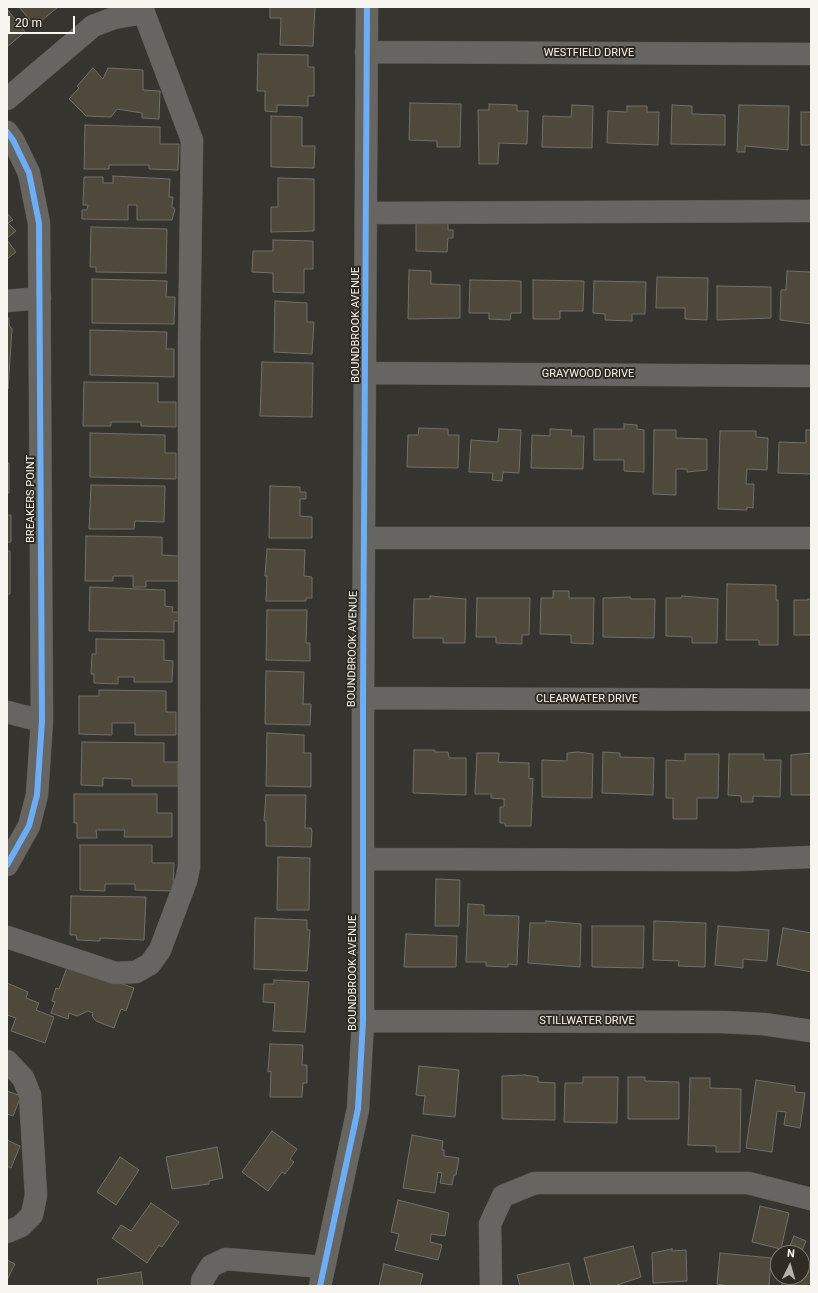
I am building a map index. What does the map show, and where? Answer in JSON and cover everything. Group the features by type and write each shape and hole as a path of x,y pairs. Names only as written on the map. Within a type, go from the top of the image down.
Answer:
{"street":[{"name":"BOUNDBROOK AVENUE","path":"321,1277 346,1172 358,1109 363,1021 363,698 367,7"},
{"path":"7,99 93,26 113,12 144,13 192,140 189,347 189,867 186,881 160,950 150,964 136,972 115,973 7,937"},
{"name":"WESTFIELD DRIVE","path":"366,52 811,54"},
{"name":"BREAKERS POINT","path":"7,132 13,140 29,173 39,223 42,721 37,795 29,826 7,865"},
{"path":"366,212 811,211"},
{"path":"7,301 40,298"},
{"name":"GRAYWOOD DRIVE","path":"366,373 811,376"},
{"path":"365,538 811,538"},
{"name":"CLEARWATER DRIVE","path":"363,698 811,700"},
{"path":"7,712 42,721"},
{"path":"364,859 738,860 811,857"},
{"name":"STILLWATER DRIVE","path":"363,1021 721,1022 763,1024 811,1032"},
{"path":"7,1061 23,1078 30,1095 36,1194 32,1215 21,1226 7,1232"},
{"path":"491,1286 490,1224 503,1196 535,1183 748,1183 811,1199"},
{"path":"202,1286 202,1281 210,1266 226,1259 321,1277"}],"building":[{"path":"19,7 58,7 35,26"},
{"path":"270,7 315,7 313,46 280,45 281,18 270,18"},
{"path":"7,9 25,32 7,47"},
{"path":"258,54 308,55 308,67 314,67 314,96 308,96 308,106 277,105 277,112 265,111 265,91 257,91"},
{"path":"93,68 103,79 108,68 143,70 143,90 160,91 159,119 142,118 142,113 117,109 111,117 86,116 69,99 79,88 77,86"},
{"path":"410,103 461,104 460,147 437,147 437,141 409,140"},
{"path":"489,104 517,105 517,111 528,111 527,144 499,143 498,164 479,164 478,110 489,110"},
{"path":"572,105 593,106 592,148 542,147 543,116 571,117"},
{"path":"672,105 692,106 692,114 725,115 725,145 671,144"},
{"path":"739,105 789,106 788,150 745,146 745,152 737,152"},
{"path":"627,106 647,106 647,112 659,112 658,145 607,143 608,111 627,112"},
{"path":"801,112 811,112 811,145 801,145"},
{"path":"271,116 302,117 302,146 315,146 314,168 271,167"},
{"path":"85,125 160,127 160,144 179,144 178,170 149,169 149,165 109,165 109,169 84,169"},
{"path":"113,176 170,179 169,197 173,197 172,207 175,209 172,220 137,220 137,205 128,205 128,220 82,219 82,210 87,210 88,205 83,205 84,177 103,177 103,183 113,183"},
{"path":"278,178 314,179 314,231 271,232 271,207 278,207"},
{"path":"7,213 13,220 8,223 16,231 7,238"},
{"path":"416,221 448,222 448,230 453,230 453,238 448,238 447,252 416,251"},
{"path":"91,227 167,229 166,273 96,272 96,267 90,267"},
{"path":"7,240 16,252 7,259"},
{"path":"273,240 313,241 313,269 304,269 304,293 273,292 273,273 252,272 253,251 273,251"},
{"path":"409,270 431,271 431,284 460,285 460,318 408,319"},
{"path":"787,271 811,272 811,324 780,320 781,290 786,290"},
{"path":"657,277 708,278 707,320 685,319 685,308 656,308"},
{"path":"92,279 167,281 166,297 175,297 174,324 92,323"},
{"path":"470,280 521,281 521,313 511,313 510,320 489,319 489,313 469,313"},
{"path":"533,280 584,281 583,311 560,311 560,319 533,319"},
{"path":"594,281 646,282 645,314 632,314 632,321 605,320 605,314 593,313"},
{"path":"717,286 771,287 771,318 717,320"},
{"path":"275,301 307,303 307,322 314,322 312,354 274,352"},
{"path":"7,318 9,318 9,325 12,329 8,389"},
{"path":"90,330 167,332 166,349 174,349 174,377 90,375"},
{"path":"262,362 313,363 312,417 260,416"},
{"path":"84,382 158,383 158,402 176,402 176,427 141,426 141,422 111,422 111,426 83,426"},
{"path":"624,424 637,425 637,429 644,430 644,472 624,471 624,460 594,460 594,429 624,429"},
{"path":"419,428 448,429 448,435 459,435 458,468 407,467 408,435 418,435"},
{"path":"499,429 521,430 519,473 503,472 502,481 492,480 493,473 469,472 471,440 498,442"},
{"path":"550,429 572,430 571,436 584,436 583,469 531,468 532,435 550,436"},
{"path":"654,430 676,430 676,438 707,439 707,470 687,472 687,469 676,469 676,495 653,494"},
{"path":"806,430 811,430 811,474 778,473 779,442 806,443"},
{"path":"720,431 756,431 756,437 768,438 767,470 747,469 746,484 754,484 753,508 747,507 747,510 718,509"},
{"path":"90,433 165,435 165,453 176,453 176,479 90,477"},
{"path":"7,463 9,463 9,493 7,493"},
{"path":"91,485 165,486 164,522 135,521 134,529 89,529"},
{"path":"270,486 300,487 300,492 306,492 306,499 300,499 300,516 312,517 312,538 269,538"},
{"path":"7,515 11,515 11,542 7,542"},
{"path":"86,536 162,537 162,555 179,556 179,581 146,581 146,587 133,587 133,576 113,576 113,581 85,581"},
{"path":"267,549 305,550 304,576 312,577 312,598 306,598 306,601 266,601 267,576 265,576"},
{"path":"7,551 10,551 10,594 7,594"},
{"path":"727,584 776,585 776,600 778,600 778,645 759,645 759,640 726,640"},
{"path":"90,587 165,590 165,606 173,607 172,612 182,612 182,621 174,621 174,632 89,631"},
{"path":"553,591 569,591 569,598 594,598 593,644 571,643 571,635 540,634 541,598 553,598"},
{"path":"430,596 466,599 465,643 443,643 443,638 413,638 414,599 430,599"},
{"path":"682,596 718,599 717,643 692,643 692,637 666,636 666,598 681,598"},
{"path":"630,597 631,599 655,599 654,638 603,637 603,598"},
{"path":"477,598 530,598 529,635 522,635 522,644 496,643 496,637 476,637"},
{"path":"811,599 811,635 794,635 794,600"},
{"path":"267,610 307,610 306,643 310,643 310,661 266,660"},
{"path":"96,639 164,640 164,660 173,661 172,682 134,682 134,677 118,677 118,684 94,683 94,674 91,674 92,654 96,654"},
{"path":"266,671 304,672 303,704 311,704 310,725 265,724"},
{"path":"99,690 166,691 166,712 176,712 176,735 135,735 135,723 112,723 112,735 79,734 79,696 99,696"},
{"path":"267,733 304,735 304,753 311,753 311,787 266,786"},
{"path":"82,742 164,743 164,762 178,762 178,786 132,786 132,779 103,778 103,786 81,785"},
{"path":"414,750 435,750 435,752 448,752 449,758 466,758 466,795 413,793"},
{"path":"578,752 593,754 592,798 542,797 542,760 567,761 567,753"},
{"path":"603,752 620,753 620,757 654,758 653,795 602,793"},
{"path":"477,753 499,753 498,762 529,763 529,779 533,778 531,826 505,826 505,823 500,823 500,807 504,807 504,799 491,798 491,794 475,794"},
{"path":"811,753 811,795 791,795 791,755"},
{"path":"685,754 719,754 718,798 697,798 697,819 673,819 673,798 666,798 666,760 685,761"},
{"path":"729,754 764,754 764,760 781,760 780,797 753,796 753,802 741,802 741,796 728,795"},
{"path":"74,794 157,794 157,813 172,813 172,837 124,837 125,830 96,830 97,838 77,838 77,823 74,823"},
{"path":"266,795 306,795 305,828 311,828 311,847 266,846 266,821 264,821"},
{"path":"80,845 152,845 152,863 174,863 173,891 135,890 135,884 105,884 105,891 80,890"},
{"path":"278,857 310,858 309,910 277,910"},
{"path":"436,879 460,880 459,926 435,926"},
{"path":"71,896 146,897 144,940 100,938 100,941 77,940 76,935 70,935"},
{"path":"468,904 484,905 484,915 519,916 517,965 508,964 508,967 486,966 486,962 466,962"},
{"path":"255,918 307,920 307,930 310,930 307,971 254,969"},
{"path":"546,921 581,924 580,967 528,963 530,923 546,923"},
{"path":"654,921 706,923 705,967 678,966 679,961 653,960"},
{"path":"592,926 644,926 643,968 592,967"},
{"path":"718,926 769,930 767,961 743,959 743,968 715,965"},
{"path":"783,928 811,933 811,972 777,965"},
{"path":"406,934 457,936 456,967 404,967"},
{"path":"68,965 134,988 126,1011 121,1009 114,1028 96,1021 92,1016 93,1013 88,1011 77,1016 69,1013 68,1019 51,1013 55,1002 52,1001 56,988 59,989"},
{"path":"274,980 309,982 305,1032 273,1031 275,1003 263,1002 264,984 274,984"},
{"path":"7,983 28,992 26,998 39,1003 36,1010 54,1017 45,1043 11,1031 16,1018 7,1015"},
{"path":"270,1044 303,1045 302,1065 307,1065 307,1083 303,1083 302,1097 270,1097 271,1071 268,1072"},
{"path":"419,1066 459,1070 455,1117 423,1114 425,1096 416,1095"},
{"path":"525,1075 538,1077 538,1082 555,1083 555,1120 502,1119 502,1076"},
{"path":"583,1077 618,1077 617,1123 564,1122 565,1083 583,1083"},
{"path":"628,1077 645,1077 645,1081 679,1082 679,1119 628,1119"},
{"path":"690,1078 710,1078 710,1088 741,1089 740,1152 716,1152 716,1146 688,1145"},
{"path":"756,1080 795,1086 795,1092 805,1093 800,1128 784,1125 786,1112 777,1111 772,1152 746,1148"},
{"path":"7,1091 21,1096 13,1116 7,1114"},
{"path":"272,1131 297,1149 290,1159 294,1162 285,1174 282,1172 268,1191 242,1172"},
{"path":"412,1135 443,1141 442,1150 444,1150 444,1156 459,1158 456,1175 454,1175 452,1185 440,1183 442,1173 438,1172 435,1193 403,1188"},
{"path":"7,1140 20,1146 11,1168 7,1166"},
{"path":"217,1147 223,1178 209,1181 209,1184 172,1189 166,1157"},
{"path":"120,1157 139,1170 116,1205 97,1192"},
{"path":"398,1200 449,1213 445,1236 431,1234 430,1242 442,1245 438,1260 395,1250 399,1234 391,1232"},
{"path":"151,1203 179,1222 162,1247 159,1245 147,1263 112,1238 121,1225 131,1231"},
{"path":"760,1206 789,1213 782,1245 770,1245 770,1246 752,1242"},
{"path":"794,1236 806,1241 804,1245 790,1245"},
{"path":"633,1246 641,1277 614,1286 591,1286 584,1258"},
{"path":"672,1249 672,1251 686,1250 687,1281 653,1283 652,1253"},
{"path":"720,1253 770,1258 769,1286 729,1286 717,1284"},
{"path":"7,1260 15,1264 7,1280"},
{"path":"569,1263 574,1286 520,1286 517,1275"},
{"path":"384,1264 423,1274 420,1286 379,1286"},
{"path":"811,1265 811,1286 781,1286 810,1285"},
{"path":"141,1272 143,1286 98,1286 97,1279"}],"cycle path":[{"path":"320,1286 358,1109 363,1021 363,698 367,7"},
{"path":"7,132 13,140 29,173 39,223 42,721 37,795 29,826 7,865"}]}
